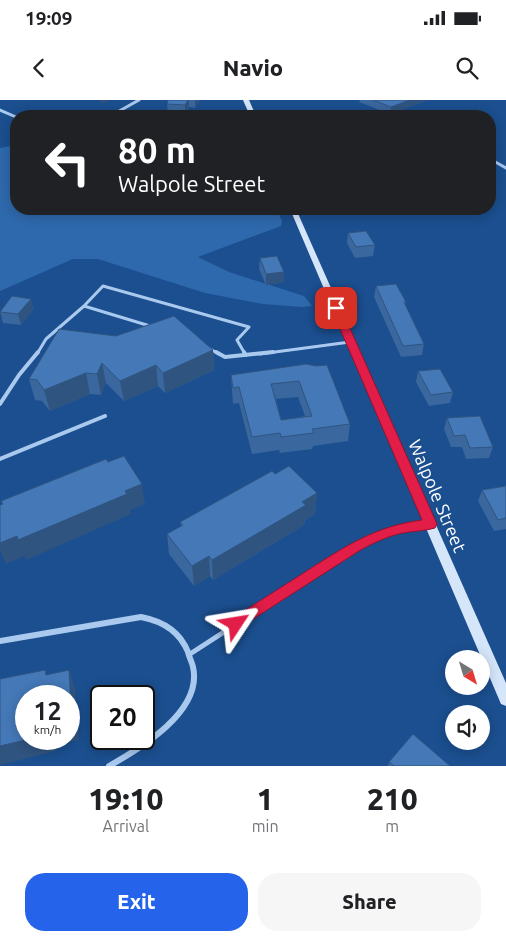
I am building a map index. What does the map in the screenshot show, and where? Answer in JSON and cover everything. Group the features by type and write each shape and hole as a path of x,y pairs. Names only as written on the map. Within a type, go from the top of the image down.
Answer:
{"main road":[{"name":"Walpole Street","path":"296,215 430,524 501,677 506,699"}],"street":[{"path":"121,110 139,100"},
{"path":"0,641 140,617 157,620 170,628 181,640 190,654 194,669 193,685 186,703 176,718 142,748 109,766"}],"lane":[{"path":"0,404 19,375 44,346 46,339 84,306 103,286 249,328 237,340 246,355"},
{"path":"84,306 156,328"},
{"path":"208,348 225,357 351,342"},
{"path":"0,459 105,416"},
{"path":"190,654 354,547 391,531 430,524"}],"shaded area":[{"path":"10,146 10,215 280,215 282,221 281,226 198,257 229,272 304,296 312,306 263,304 205,293 98,259 73,259 0,291 0,148"}],"building":[{"path":"168,100 188,100 185,105 167,104"},
{"path":"373,100 410,100 391,107"},
{"path":"366,231 375,245 356,247 348,233"},
{"path":"277,256 284,272 266,274 260,258"},
{"path":"396,284 424,344 403,346 376,286"},
{"path":"12,296 31,299 18,314 0,312"},
{"path":"174,316 213,350 163,373 156,365 120,381 102,363 97,374 86,373 44,390 37,380 29,379 59,329 116,336"},
{"path":"306,364 316,366 327,365 350,424 312,429 314,433 281,437 280,433 252,437 239,387 233,388 231,375","holes":["299,381 312,416 281,420 271,384"]},
{"path":"440,369 453,392 431,395 418,371"},
{"path":"480,416 493,447 470,448 465,435 454,436 447,418"},
{"path":"124,456 142,484 125,491 127,494 18,540 17,536 0,543 0,505 3,504 1,501 106,459 108,462"},
{"path":"289,466 317,493 302,502 306,505 212,560 209,556 192,566 167,534 183,525 180,522 272,471 275,474"},
{"path":"506,486 506,518 498,520 482,490"},
{"path":"45,670 46,675 69,670 70,685 15,685 15,742 0,746 0,679"},
{"path":"413,734 450,766 394,766 389,762"}],"route":[{"path":"236,624 354,547 373,537 403,528 430,524 336,308"}]}
